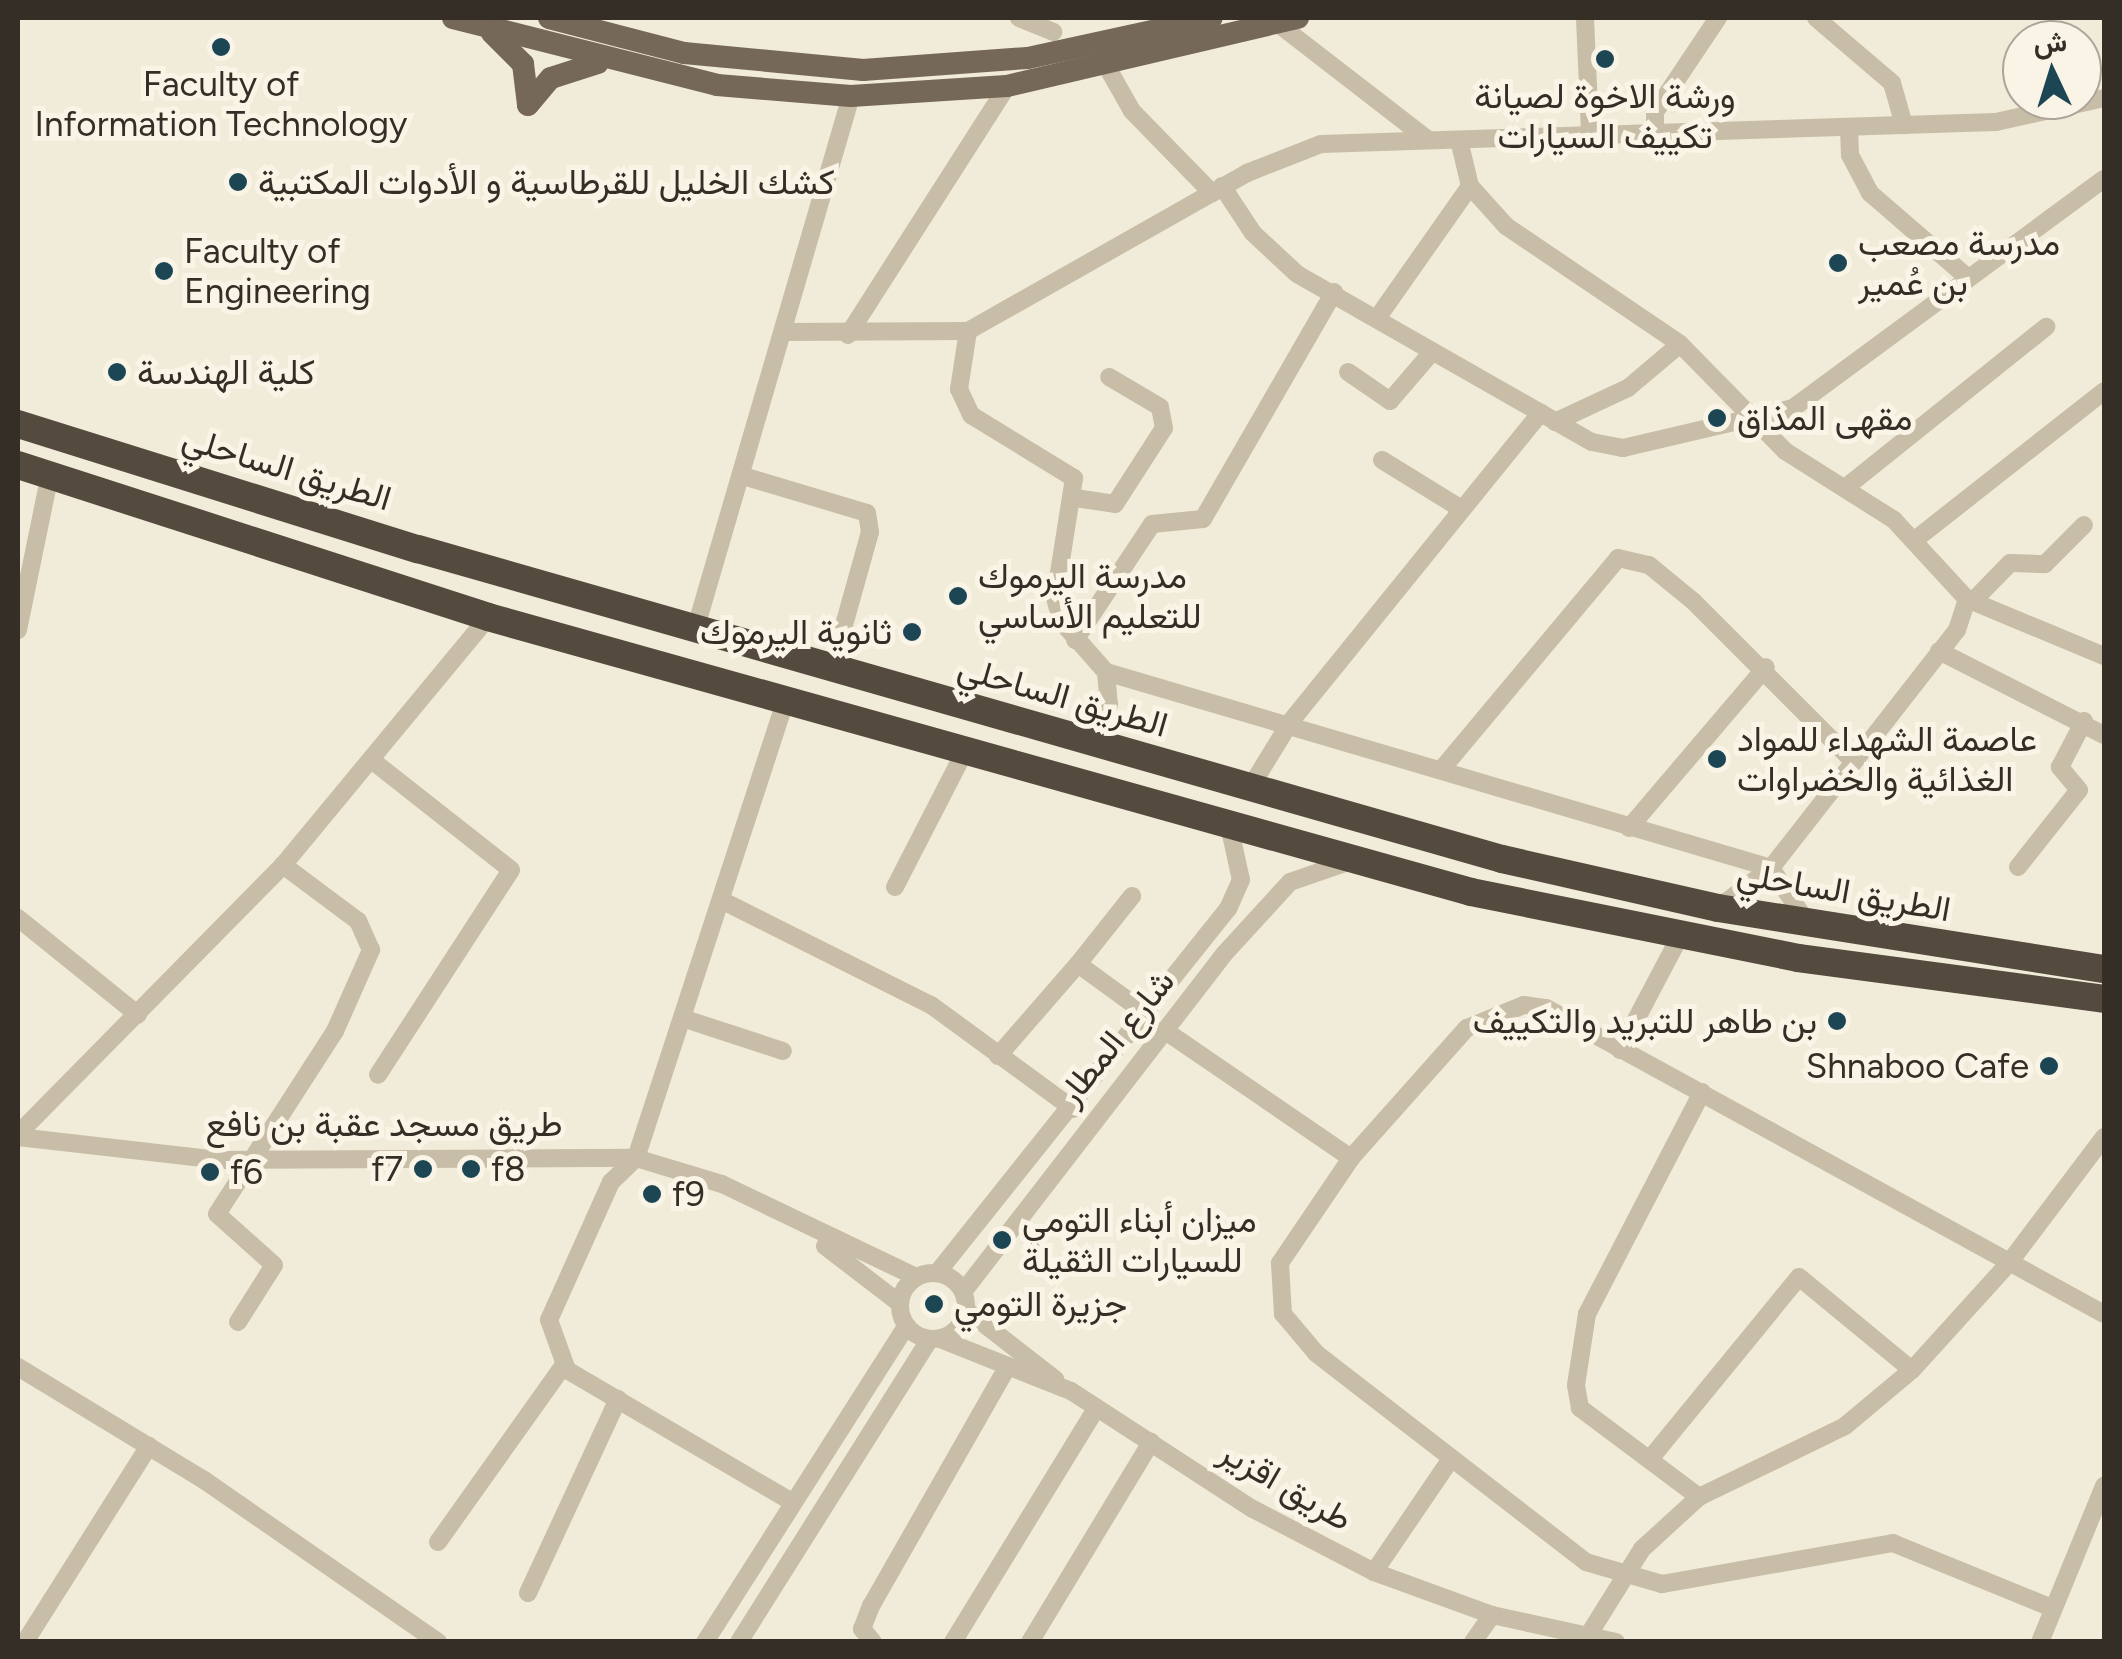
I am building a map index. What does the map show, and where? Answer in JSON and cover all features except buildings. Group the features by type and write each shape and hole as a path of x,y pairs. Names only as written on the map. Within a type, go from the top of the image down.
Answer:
{"highway":[{"name":"الطريق الساحلي","path":"18,424 418,549 1094,742 1248,791 1718,908 2104,969"},
{"name":"الطريق الساحلي","path":"18,465 324,559 488,617 1228,821 1352,860 1679,938 2104,1000"},
{"path":"324,559 345,544 340,522"},
{"path":"405,586 397,564 418,549"}],"main road":[{"path":"453,18 613,63 717,85 851,96 1006,86 1287,20"},
{"path":"549,18 684,53 817,69 954,66 1055,34 1211,18"},
{"path":"481,26 523,64 528,105 568,68 613,63"}],"street":[{"path":"1019,18 1055,34"},
{"path":"1656,134 1655,112 1718,18"},
{"path":"1816,18 1892,83 1904,125"},
{"path":"1287,20 1428,139"},
{"path":"1584,21 1590,134"},
{"path":"1106,65 1132,112 1217,190 1276,258 1548,417 1623,448 1753,422 1793,408 2104,180"},
{"path":"848,335 1006,86"},
{"path":"696,627 744,476 851,96"},
{"path":"784,332 848,335 968,331 1217,190 1322,144 1849,128 2026,118 2104,98"},
{"path":"1849,128 1850,154 1870,193 1968,278"},
{"path":"1459,140 1470,186 1506,226 1680,344 1753,422 1916,539 1969,600 2104,656"},
{"path":"1378,317 1470,186"},
{"path":"1075,640 1152,524 1203,519 1334,292"},
{"path":"1845,488 2046,327"},
{"path":"968,331 964,404 982,426 1065,468 1075,498 1054,598 1075,640 1106,672 1291,720 1442,770 1770,868 1808,924"},
{"path":"1248,791 1291,720 1458,507 1548,417 1644,377 1680,344"},
{"path":"1348,372 1390,400 1432,352"},
{"path":"1075,498 1116,504 1164,428 1160,407 1108,377"},
{"path":"1916,539 2104,391"},
{"path":"1382,460 1458,507"},
{"path":"18,630 50,474"},
{"path":"744,476 867,514 870,532 832,668"},
{"path":"1718,908 1770,868 1968,612 1969,600 2010,563 2044,564 2084,525"},
{"path":"1442,770 1618,558 1649,566 1766,667 1852,760"},
{"path":"18,1135 283,865 374,762 488,617"},
{"path":"1939,651 2104,735"},
{"path":"1630,828 1766,667"},
{"path":"1094,742 1108,704 1106,672"},
{"path":"786,699 636,1158 611,1182 552,1308 552,1348 563,1366 792,1502"},
{"path":"2018,867 2079,790 2060,767 2084,722"},
{"path":"895,887 965,750"},
{"path":"374,762 512,870 378,1075"},
{"name":"شارع المطار","path":"937,1273 1073,1110 1206,938 1240,880 1228,821"},
{"name":"شارع المطار","path":"965,1301 1225,953 1290,882 1352,860"},
{"path":"238,1322 274,1265 216,1220 335,1031 371,950 358,920 283,865"},
{"path":"998,1056 1132,896"},
{"path":"721,900 931,1005 1073,1110"},
{"path":"18,918 138,1015"},
{"path":"1206,938 1225,953"},
{"path":"1620,1050 1679,938"},
{"path":"1078,964 1148,1015"},
{"path":"2052,1608 1894,1542 1680,1582 1620,1577 1586,1562 1316,1353 1283,1314 1280,1263 1351,1158 1467,1028 1505,1006 1546,1008 2104,1314"},
{"path":"682,1018 783,1051"},
{"path":"1164,1030 1351,1158"},
{"path":"1699,1497 1580,1408 1577,1356 1587,1314 1702,1092"},
{"name":"طريق مسجد عقبة بن نافع","path":"18,1135 254,1160 636,1158 706,1177 916,1278"},
{"path":"1586,1639 1620,1577 1699,1497 1846,1426 1912,1370 2010,1263 2104,1137"},
{"name":"طريق مسجد عقبة بن نافع","path":"798,1224 899,1303"},
{"path":"935,1339 906,1326 899,1303 916,1278 937,1273 1072,1391"},
{"path":"1650,1459 1799,1277 1912,1370"},
{"path":"738,1642 935,1339 965,1301"},
{"path":"706,1642 906,1326"},
{"name":"طريق اقزير","path":"935,1339 1072,1391 1151,1442 1374,1572 1492,1615 1586,1639 1616,1642"},
{"path":"18,1366 150,1446 438,1642"},
{"path":"438,1542 563,1366"},
{"path":"873,1642 862,1629 871,1606 1008,1366"},
{"path":"528,1593 618,1399"},
{"path":"954,1642 1096,1409"},
{"path":"1030,1642 1151,1442"},
{"path":"25,1642 150,1446"},
{"path":"1374,1572 1450,1460"},
{"path":"2040,1642 2104,1486"},
{"path":"1473,1642 1492,1615"}],"place":[{"name":"Faculty of Information Technology","path":"221,47"},
{"name":"ورشة الاخوة لصيانة تكييف السيارات","path":"1605,59"},
{"name":"كشك الخليل للقرطاسية و الأدوات المكتبية","path":"238,182"},
{"name":"مدرسة مصعب بن عُمير","path":"1838,263"},
{"name":"Faculty of Engineering","path":"164,271"},
{"name":"كلية الهندسة","path":"117,372"},
{"name":"مقهى المذاق","path":"1717,418"},
{"name":"مدرسة اليرموك للتعليم الأساسي","path":"958,596"},
{"name":"ثانوية اليرموك","path":"912,632"},
{"name":"عاصمة الشهداء للمواد الغذائية والخضراوات","path":"1717,759"},
{"name":"بن طاهر للتبريد والتكييف","path":"1837,1021"},
{"name":"Shnaboo Cafe","path":"2049,1066"},
{"name":"f7","path":"423,1169"},
{"name":"f8","path":"471,1169"},
{"name":"f6","path":"210,1172"},
{"name":"f9","path":"652,1194"},
{"name":"ميزان أبناء التومي للسيارات الثقيلة","path":"1002,1240"},
{"name":"جزيرة التومي","path":"934,1304"}]}
